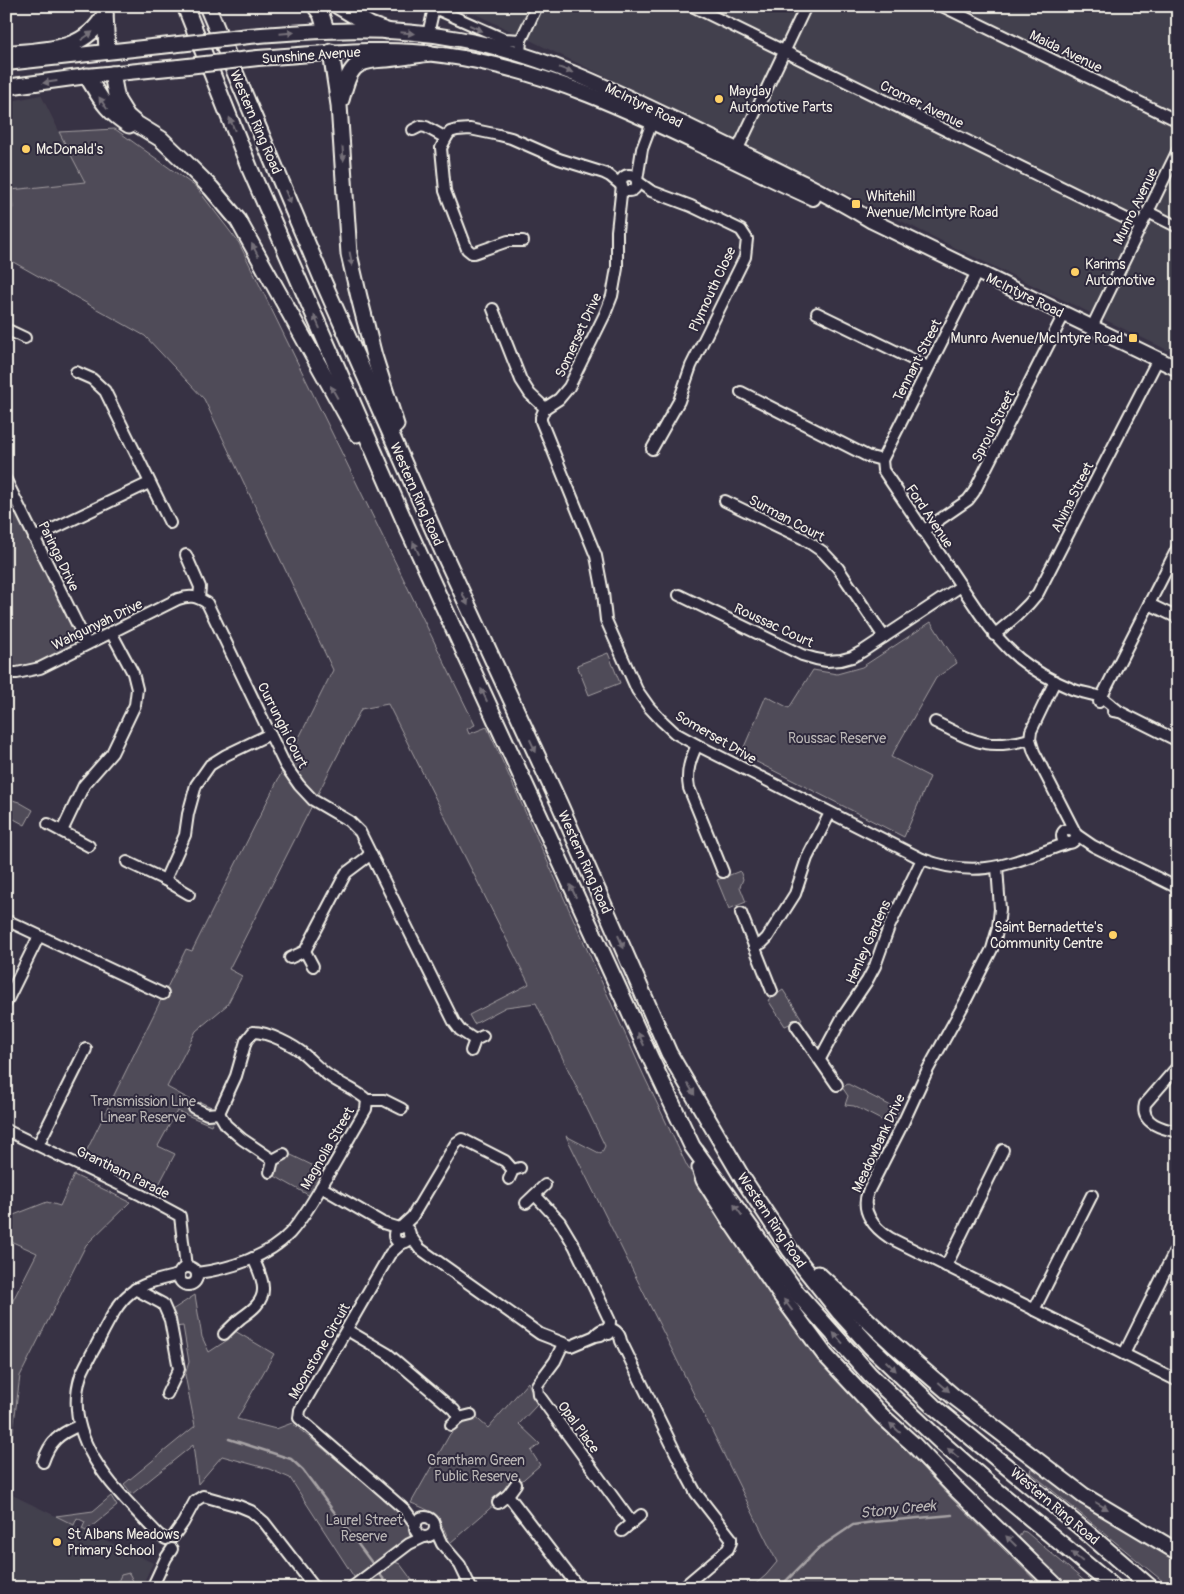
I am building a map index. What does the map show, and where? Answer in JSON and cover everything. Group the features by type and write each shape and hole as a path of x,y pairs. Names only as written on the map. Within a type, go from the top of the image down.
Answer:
{"highway":[{"name":"Western Ring Road","path":"184,6 250,169 407,527 692,1146 798,1293 870,1375 942,1443 1115,1588"},
{"name":"Western Ring Road","path":"207,6 323,281 444,554 559,803 669,1053 743,1179 790,1250 840,1314 870,1346 926,1399 1151,1588"},
{"path":"315,6 321,14 326,30"},
{"path":"338,6 386,31"},
{"path":"105,10 107,52"},
{"path":"6,54 73,44 91,33 98,25 105,10"},
{"path":"332,52 339,105 349,254 374,356 404,450 444,554"},
{"path":"339,105 346,81 354,68 359,64 369,60 430,53"},
{"path":"112,74 117,100 127,116 161,139 185,162 224,202 246,233 407,527"},
{"path":"87,76 110,112 185,162"},
{"path":"692,1146 704,1180 728,1219 825,1355 882,1416 913,1444 954,1487 1058,1588"},
{"path":"790,1250 953,1396 1084,1496 1178,1552"},
{"path":"1120,1517 1178,1546"}],"main road":[{"name":"Sunshine Avenue","path":"6,63 249,36 326,30 428,34"},
{"path":"326,30 332,52"},
{"path":"428,34 435,44 468,51 497,65"},
{"name":"McIntyre Road","path":"428,34 484,44 520,47 583,77 654,116 735,155 773,180 833,207 872,220 1178,369"},
{"path":"515,69 520,47"},
{"path":"107,52 112,74"},
{"name":"Sunshine Avenue","path":"6,87 87,76 332,52 430,53 497,65"},
{"name":"McIntyre Road","path":"497,65 515,69 654,116"}],"street":[{"path":"520,47 537,6"},
{"name":"Cromer Avenue","path":"692,6 1141,226"},
{"path":"735,155 806,6"},
{"name":"Maida Avenue","path":"942,6 1178,120"},
{"name":"McIntyre Road","path":"428,34 432,7 520,47"},
{"name":"Somerset Drive","path":"654,116 629,183 619,217 615,285 609,306 569,386 559,399 545,408 541,417 596,556 606,620 637,690 649,707 675,732 697,745 922,859 943,866 957,868 997,867 1011,864 1047,850 1070,836"},
{"path":"413,130 421,126 426,127 446,138"},
{"path":"523,240 508,241 478,253 472,253 467,249 445,192 441,148 450,132 463,129 510,138 558,159 629,183"},
{"name":"Munro Avenue","path":"1092,327 1178,150"},
{"name":"Plymouth Close","path":"629,183 690,206 741,230 747,239 745,258 691,366 678,401 652,449"},
{"path":"1148,212 1178,227"},
{"name":"Tennant Street","path":"882,460 977,272"},
{"path":"493,308 521,380 530,394 545,408"},
{"path":"817,313 928,368"},
{"name":"Sproul Street","path":"923,530 968,500 974,492 1064,314"},
{"path":"6,329 26,338"},
{"name":"Alvina Street","path":"994,635 1016,618 1038,593 1158,359"},
{"path":"76,372 92,379 105,391 170,523"},
{"path":"740,392 867,456 882,460"},
{"name":"Ford Avenue","path":"882,460 883,470 923,530 994,635 1013,655 1025,664 1087,699 1100,700 1110,710 1120,712 1178,740"},
{"name":"Paringa Drive","path":"6,480 87,644"},
{"path":"34,538 149,483"},
{"name":"Surman Court","path":"725,501 804,539 823,552 838,568 884,637"},
{"path":"1100,700 1178,548"},
{"name":"Currunghi Court","path":"186,555 200,587 199,598 207,603 285,765 299,785 313,800 349,821 360,832 454,1022 460,1030 479,1038 471,1051"},
{"name":"Roussac Court","path":"679,595 802,655 816,659 834,660 852,657 961,586"},
{"name":"Wahgunyah Drive","path":"6,673 17,673 40,668 178,599 188,596 199,598"},
{"path":"1149,604 1178,618"},
{"path":"62,831 84,785 112,753 135,706 137,688 133,672 111,632"},
{"path":"1055,681 1035,721 1030,739 1034,752 1064,812 1070,836 1178,888"},
{"path":"935,722 968,738 988,744 1006,745 1030,739"},
{"path":"165,880 185,835 188,814 196,785 210,765 226,755 270,734"},
{"path":"697,745 689,766 688,781 724,872"},
{"path":"754,946 762,943 767,938 795,894 807,858 830,813"},
{"path":"48,824 89,846"},
{"path":"290,958 305,951 346,873 370,853"},
{"name":"Henley Gardens","path":"820,1059 875,966 888,927 922,859"},
{"path":"127,862 189,894"},
{"name":"Meadowbank Drive","path":"997,867 1000,909 998,928 992,949 927,1071 866,1198 868,1216 883,1233 1178,1382"},
{"path":"741,913 772,991"},
{"path":"6,920 163,994"},
{"path":"6,1003 39,936"},
{"path":"305,951 313,966"},
{"path":"796,1026 837,1085"},
{"name":"Magnolia Street","path":"197,1273 237,1265 253,1258 289,1234 321,1187 366,1109 367,1100 358,1092 322,1071 304,1054 263,1032 254,1032 246,1041 236,1076 219,1113"},
{"path":"38,1145 86,1048"},
{"path":"1178,1066 1145,1104 1144,1113 1158,1128 1178,1132"},
{"path":"367,1100 381,1100 402,1109"},
{"path":"194,1108 207,1114 219,1113 226,1125 242,1139 273,1160"},
{"name":"Grantham Parade","path":"6,1130 180,1216 183,1271"},
{"name":"Moonstone Circuit","path":"416,1527 405,1510 299,1418 300,1410 456,1143 462,1139 505,1161 514,1172"},
{"path":"946,1266 1003,1150"},
{"path":"270,1172 273,1160 284,1154"},
{"path":"526,1203 545,1185"},
{"path":"321,1187 401,1235 540,1334 571,1346 609,1332"},
{"path":"535,1195 560,1222 575,1247 610,1321 609,1332"},
{"path":"1034,1310 1092,1195"},
{"path":"1124,1354 1178,1245"},
{"path":"224,1334 250,1312 259,1302 263,1293 262,1282 253,1258"},
{"path":"168,1546 114,1488 92,1457 78,1426 78,1395 82,1375 115,1309 130,1291 153,1280 183,1271 193,1268 198,1276 190,1286 181,1282 183,1271"},
{"path":"135,1289 163,1304 170,1320 179,1369 167,1394"},
{"path":"347,1330 388,1354 454,1410 455,1422 471,1415"},
{"path":"609,1332 620,1341 696,1493 731,1538 728,1549 682,1588"},
{"name":"Opal Place","path":"563,1344 555,1361 537,1385 538,1394 632,1522"},
{"path":"43,1462 48,1448 56,1438 78,1426"},
{"path":"498,1503 508,1495 516,1484"},
{"path":"508,1495 578,1588"},
{"path":"152,1588 168,1546 195,1501 202,1496 251,1511 264,1522 315,1588"},
{"name":"Moonstone Circuit","path":"405,1510 425,1517"},
{"path":"622,1531 641,1515"},
{"path":"409,1544 418,1520 425,1517 432,1520 442,1544 460,1565 471,1588"},
{"path":"416,1527 418,1533 442,1544"},
{"path":"351,1588 409,1544 432,1534 435,1529"}],"shaded area":[{"path":"459,6 1178,6 1178,355 733,138"},
{"path":"41,95 85,183 12,190 13,208 6,216 6,102"},
{"name":"St Albans Meadows Primary School","path":"6,1492 153,1563 141,1588 6,1588"}],"green space":[{"name":"Transmission Line Linear Reserve","path":"115,129 196,187 239,243 475,725 467,729 469,734 487,727 644,1076 687,1166 772,1296 812,1350 951,1498 1043,1588 751,1588 777,1562 566,1136 601,1154 605,1146 536,1003 506,1007 474,1024 469,1015 529,984 388,704 361,709 229,969 242,976 227,1005 196,1031 167,1087 198,1104 200,1102 218,1110 211,1125 177,1111 158,1146 175,1154 156,1190 84,1156 186,949 192,951 333,670 204,399 145,336 6,258 6,216 13,208 11,190 85,182 59,132"},
{"path":"6,492 82,644 35,666 6,669"},
{"name":"Roussac Reserve","path":"931,622 957,663 936,678 891,757 930,777 904,837 741,754 766,696 789,708 813,670 837,674 862,667"},
{"path":"608,653 620,683 589,695 577,665"},
{"path":"6,798 19,802 33,810 25,825 6,813"},
{"path":"740,871 743,879 740,887 746,902 729,909 717,880"},
{"path":"783,990 802,1019 785,1026 768,1000"},
{"path":"848,1084 899,1110 891,1125 854,1106 845,1105 848,1096 842,1087"},
{"path":"287,1153 324,1171 310,1196 271,1174"},
{"path":"74,1175 130,1202 86,1245 20,1376 12,1438 6,1448 6,1314 37,1253 6,1239 6,1218 47,1202 60,1206"},
{"name":"Laurel Street Reserve","path":"195,1295 202,1337 209,1352 229,1339 235,1331 274,1354 237,1419 276,1429 292,1423 407,1518 412,1527 410,1537 356,1580 290,1478 269,1469 222,1456 198,1484 193,1445 132,1494 124,1484 195,1426 185,1375 189,1362 183,1326 175,1327 172,1310"},
{"name":"Grantham Green Public Reserve","path":"528,1382 537,1405 519,1424 540,1444 531,1451 540,1465 450,1543 436,1517 427,1510 411,1503 450,1434 472,1414 488,1428"},
{"path":"1035,1467 1178,1557 1178,1588 1171,1588 1030,1472 1031,1468"},
{"path":"111,1496 117,1506 86,1531 82,1529 85,1522 77,1518 74,1525 56,1516 93,1511"},
{"path":"1022,1531 1026,1532 1093,1588 1068,1588 1019,1537"},
{"path":"395,1562 400,1564 418,1588 365,1588 370,1585 370,1580"},
{"path":"129,1573 133,1581 130,1588 115,1588 121,1575"}],"waterway":[{"name":"Stony Creek","path":"229,1439 291,1459 303,1470 372,1563"},
{"name":"Stony Creek","path":"779,1588 819,1548 853,1525 952,1515"},
{"name":"Stony Creek","path":"379,1573 390,1588"}],"place":[{"name":"Mayday Automotive Parts","path":"719,99"},
{"name":"McDonald's","path":"26,149"},
{"name":"Whitehill Avenue/McIntyre Road","path":"856,204"},
{"name":"Karims Automotive","path":"1075,272"},
{"name":"Munro Avenue/McIntyre Road","path":"1133,338"},
{"name":"Saint Bernadette's Community Centre","path":"1113,935"},
{"name":"St Albans Meadows Primary School","path":"57,1542"}]}
